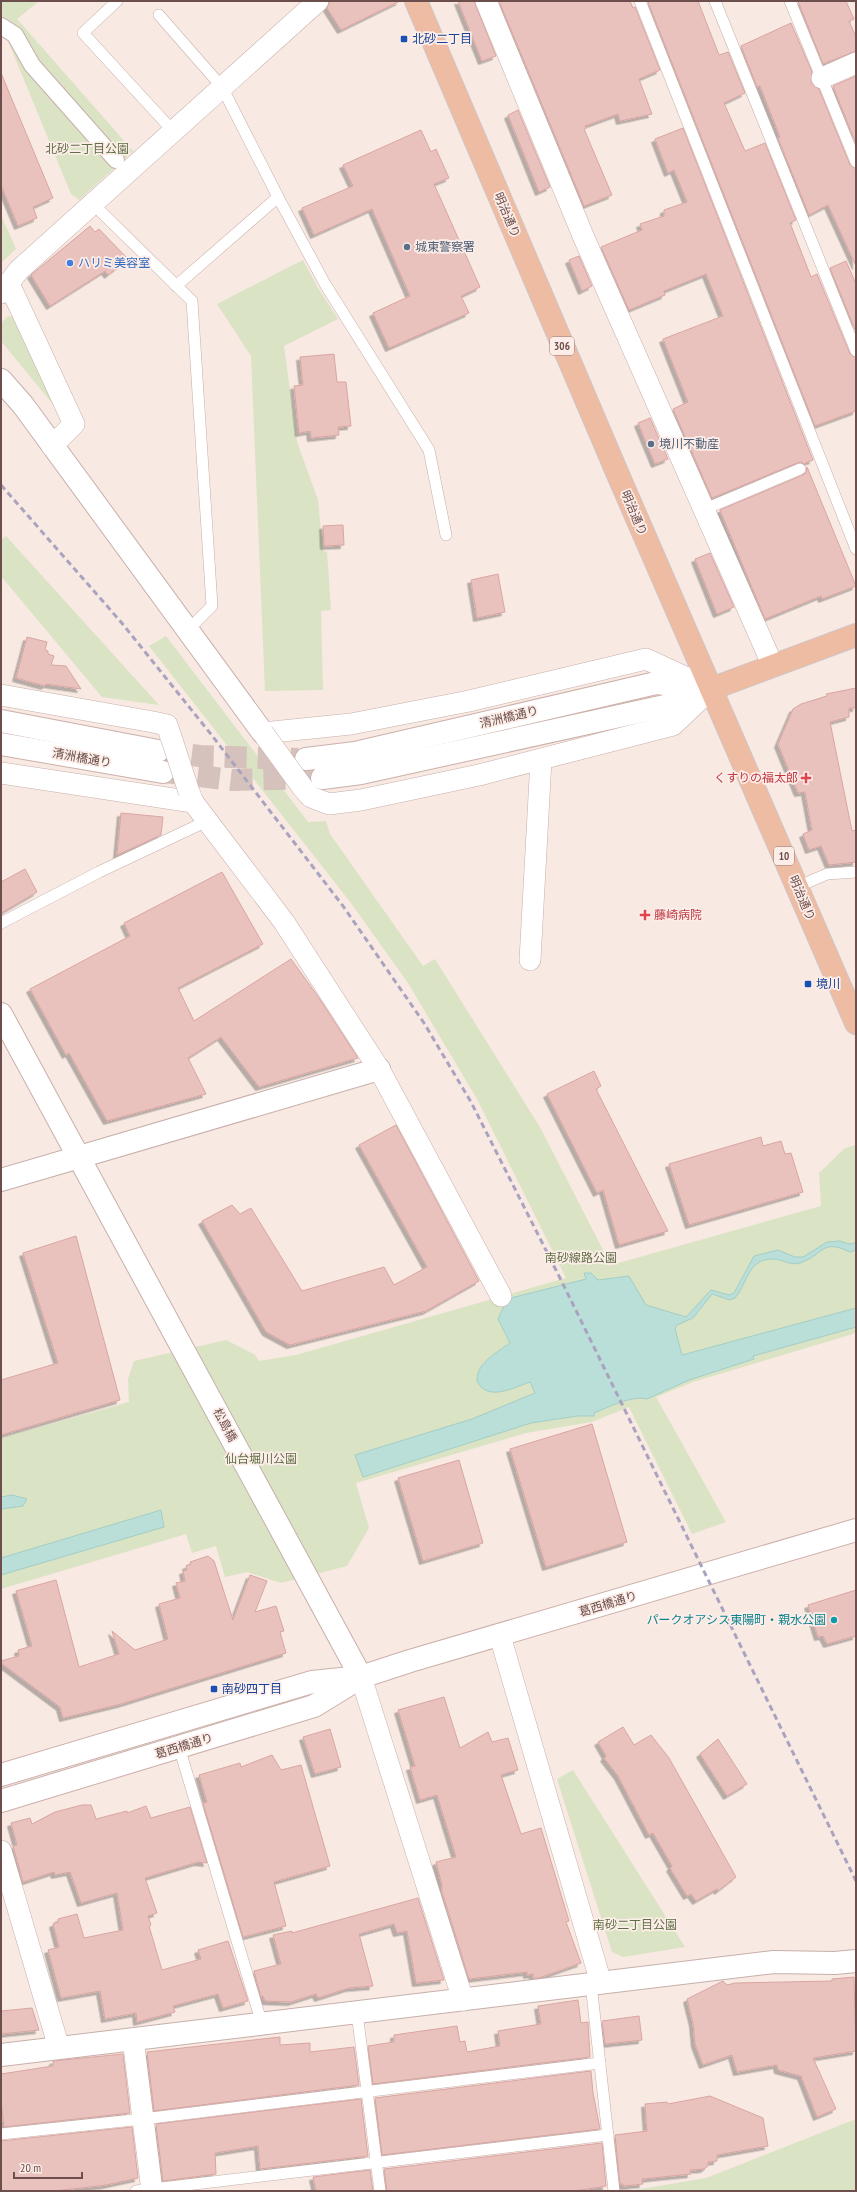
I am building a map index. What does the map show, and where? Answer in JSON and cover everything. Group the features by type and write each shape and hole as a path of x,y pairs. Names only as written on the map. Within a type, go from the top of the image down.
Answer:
{"main road":[{"name":"明治通り","path":"416,1 616,470 797,887 851,997 856,1023"},
{"name":"清洲橋通り","path":"711,689 856,635"}],"street":[{"path":"52,446 74,424 5,288 19,270 92,203 318,1"},
{"path":"486,1 584,238 705,509 773,666"},
{"path":"1,26 15,35 22,44 32,65 116,160"},
{"path":"822,78 856,64"},
{"path":"1,380 52,446 263,734 311,797 328,804 361,800 541,760 673,725 711,689 646,659 468,700 351,724 263,734"},
{"name":"清洲橋通り","path":"306,759 355,753 656,683 711,689"},
{"name":"清洲橋通り","path":"322,778 361,773 657,708 711,689"},
{"path":"1,696 168,725 165,744 191,797 207,821 284,922 379,1069 501,1296"},
{"name":"清洲橋通り","path":"1,721 165,744"},
{"name":"清洲橋通り","path":"1,744 163,772"},
{"path":"530,960 541,760"},
{"path":"1,773 191,797"},
{"name":"松島橋","path":"1,1014 361,1677"},
{"path":"1,1180 379,1069"},
{"name":"葛西橋通り","path":"1,1775 312,1682 361,1677 410,1661 500,1636 856,1530"},
{"path":"500,1636 596,1984"},
{"path":"361,1677 463,2000"},
{"name":"葛西橋通り","path":"1,1801 319,1704 361,1677"},
{"path":"1,1851 59,2048"},
{"path":"1,2055 774,1962 835,1963 856,1961"},
{"path":"133,2039 143,2119 146,2190"}],"lane":[{"path":"117,1 83,32 173,131"},
{"path":"640,1 856,549"},
{"path":"716,1 856,351"},
{"path":"790,1 856,162"},
{"path":"159,15 222,87 278,197 325,284 430,450 446,535"},
{"path":"176,286 278,197"},
{"path":"92,203 192,301 212,606 188,630"},
{"path":"705,509 800,469"},
{"path":"1,923 99,872 207,821"},
{"path":"797,887 827,874 856,872"},
{"path":"180,1747 262,2024"},
{"path":"596,1984 600,2063 614,2191"},
{"path":"357,2013 380,2191"},
{"path":"1,2134 143,2119 600,2063"},
{"path":"146,2190 608,2135"}],"green space":[{"name":"北砂二丁目公園","path":"1,1 39,1 17,19 133,151 79,200 71,194 6,36 1,37"},
{"path":"1,215 16,249 1,263"},
{"path":"303,260 318,288 338,319 284,346 297,442 318,500 323,551 327,552 331,610 321,611 323,690 265,691 251,356 217,304"},
{"path":"8,316 19,319 65,419 1,341 1,323"},
{"path":"6,536 159,705 102,697 1,576 1,540"},
{"name":"仙台堀川公園","path":"166,636 308,822 326,821 330,834 423,966 435,959 541,1129 603,1250 608,1266 821,1206 819,1173 845,1148 856,1145 856,1333 693,1382 656,1397 726,1522 692,1534 629,1407 592,1422 526,1433 356,1483 369,1528 347,1566 281,1583 247,1572 225,1577 216,1546 192,1553 186,1534 1,1589 1,1438 129,1402 128,1379 134,1361 226,1340 254,1354 259,1361 296,1355 566,1278 477,1099 408,983 351,903 149,646"},
{"name":"南砂二丁目公園","path":"573,1770 685,1947 623,1957 612,1952 557,1779"},
{"path":"856,2119 856,2191 629,2191 706,2178"}],"water":[{"path":"840,1241 849,1244 856,1243 856,1250 850,1252 841,1248 828,1247 808,1260 796,1264 773,1259 764,1260 758,1263 749,1273 735,1298 730,1300 712,1294 693,1318 677,1325 675,1329 682,1355 856,1308 856,1327 753,1356 754,1359 689,1380 647,1399 641,1398 628,1400 613,1405 594,1413 594,1416 577,1416 531,1423 363,1477 355,1455 472,1419 535,1393 530,1382 501,1392 494,1392 487,1391 481,1387 477,1381 480,1369 484,1363 510,1343 498,1319 507,1299 586,1279 584,1273 591,1273 598,1280 629,1276 646,1305 686,1317 711,1290 729,1295 734,1293 754,1256 778,1250 795,1257 803,1257 827,1242"},
{"path":"12,1495 27,1499 23,1506 1,1509 1,1497"},
{"path":"161,1510 164,1527 1,1575 1,1558"}],"building":[{"path":"330,1 400,1 341,30 327,8"},
{"path":"458,1 474,1 496,56 482,61"},
{"path":"499,1 630,1 633,8 635,7 660,70 639,79 652,114 620,121 618,114 585,126 586,128 584,129 612,195 584,206"},
{"path":"698,1 719,55 728,52 745,93 724,103 745,151 765,143 796,220 790,223 811,277 817,274 850,354 856,358 856,411 815,426 648,2"},
{"path":"798,1 846,1 854,19 849,21 856,37 856,51 823,64"},
{"path":"791,23 812,72 811,83 819,89 850,165 856,169 856,266 828,205 809,215 778,138 780,137 760,86 757,87 741,46"},
{"path":"1,73 53,198 33,207 37,218 18,226 1,185"},
{"path":"856,76 856,144 833,86"},
{"path":"518,110 550,187 539,192 508,115"},
{"path":"683,128 813,460 805,463 806,465 801,462 797,463 712,498 673,409 688,402 663,339 723,316 706,274 664,291 665,295 629,310 601,247 642,230 640,224 664,216 664,210 687,202 674,170 668,173 655,139"},
{"path":"421,130 431,152 436,149 449,178 434,184 480,287 461,296 469,313 389,348 373,313 410,296 372,209 314,235 302,208 353,186 343,165"},
{"path":"90,226 95,232 99,229 128,259 108,275 105,271 50,306 31,275"},
{"path":"579,256 592,286 582,291 569,260"},
{"path":"846,261 856,284 856,332 830,268"},
{"path":"334,354 337,382 346,382 351,426 338,427 339,435 311,438 310,431 299,433 294,386 303,385 300,357"},
{"path":"650,418 668,459 655,464 638,423"},
{"path":"807,467 856,586 822,599 821,596 765,619 720,510 803,475 806,473"},
{"path":"343,525 344,545 324,546 323,526"},
{"path":"710,553 734,607 717,614 695,559"},
{"path":"498,574 505,612 477,618 471,580"},
{"path":"27,637 47,642 45,650 48,651 48,654 54,656 51,665 66,666 81,689 46,684 45,686 16,678"},
{"path":"856,688 856,708 849,708 849,717 830,722 852,831 856,830 856,862 829,865 821,846 809,850 803,834 812,830 805,792 798,793 778,744 793,709 801,704 827,696 826,694"},
{"path":"121,813 163,817 161,835 117,855"},
{"path":"25,869 37,892 1,913 1,882"},
{"path":"222,872 263,944 178,988 194,1021 291,959 319,998 358,1058 259,1087 221,1037 188,1058 206,1094 107,1121 69,1053 66,1055 30,989 130,936 124,923"},
{"path":"594,1071 601,1086 596,1089 668,1231 619,1245 603,1190 597,1193 547,1094"},
{"path":"396,1125 479,1281 426,1311 290,1345 266,1332 202,1221 232,1205 240,1214 251,1208 302,1291 384,1267 394,1285 427,1267 359,1145"},
{"path":"761,1137 763,1146 781,1141 785,1154 791,1153 803,1192 689,1225 669,1164"},
{"path":"76,1236 120,1400 1,1435 1,1380 58,1363 23,1253"},
{"path":"592,1424 627,1542 546,1567 510,1449"},
{"path":"459,1460 483,1543 423,1561 398,1478"},
{"path":"208,1556 214,1561 233,1620 250,1575 267,1581 255,1612 276,1606 284,1631 280,1632 286,1653 121,1704 63,1718 60,1707 1,1663 1,1661 19,1656 18,1650 32,1646 16,1591 56,1580 79,1667 119,1654 112,1631 135,1650 168,1639 159,1604 180,1598 176,1583 185,1581 183,1571 187,1570 186,1566 191,1564 190,1562"},
{"name":"パークオアシス東陽町・親水公園","path":"856,1590 856,1636 827,1644 823,1636 818,1637 808,1605"},
{"path":"444,1697 460,1748 488,1732 492,1742 508,1738 518,1770 501,1775 521,1834 541,1828 569,1921 566,1922 581,1963 539,1978 533,1978 533,1974 527,1975 527,1972 469,1979 442,1892 442,1885 436,1862 456,1857 437,1795 420,1800 410,1767 415,1766 398,1710"},
{"path":"623,1727 634,1745 651,1735 669,1758 736,1877 718,1891 717,1889 696,1901 691,1894 687,1896 670,1868 672,1866 653,1833 649,1835 618,1776 604,1758 606,1756 598,1742"},
{"path":"330,1729 341,1767 315,1774 303,1737"},
{"path":"718,1739 747,1784 727,1796 700,1754"},
{"path":"272,1755 281,1770 301,1765 330,1866 274,1882 286,1926 243,1937 203,1803 207,1802 199,1775 240,1763 241,1767"},
{"path":"82,1805 91,1805 96,1819 127,1811 127,1813 146,1806 151,1818 190,1807 207,1863 198,1862 145,1878 157,1913 148,1916 151,1925 149,1926 162,1970 201,1959 198,1950 228,1941 248,2001 223,2008 218,1994 173,2006 175,2012 137,2022 136,2013 105,2019 100,1991 61,1998 48,1950 59,1947 53,1924 58,1922 58,1919 77,1914 84,1938 123,1930 117,1893 81,1903 70,1872 55,1875 54,1872 23,1882 13,1846 17,1845 11,1823 30,1818 32,1824 55,1812"},
{"path":"418,1898 444,1980 416,1983 407,1931 397,1933 394,1924 359,1934 373,1986 349,1988 318,1998 316,1994 291,2002 265,2001 263,1996 261,1997 254,1971 281,1964 273,1935 292,1931 292,1933"},
{"path":"854,1977 856,2051 813,2058 836,2109 817,2117 801,2076 778,2070 777,2065 737,2072 732,2055 703,2065 695,2044 693,2023 687,1999 723,1981 727,1985 735,1983 832,1981 832,1979"},
{"path":"578,2000 581,2023 588,2022 590,2057 373,2084 368,2046 394,2042 394,2035 457,2026 460,2042 465,2041 467,2052 500,2046 498,2031 541,2024 538,2006"},
{"path":"32,2008 39,2030 1,2034 1,2011"},
{"path":"639,2016 642,2040 605,2044 602,2021"},
{"path":"280,2037 280,2045 310,2043 310,2052 354,2047 359,2085 154,2111 147,2052"},
{"path":"123,2054 130,2113 4,2127 1,2101 1,2074 53,2066 53,2061"},
{"path":"591,2071 593,2093 600,2129 382,2155 375,2098"},
{"path":"710,2096 763,2118 768,2146 717,2155 717,2161 708,2162 708,2166 704,2169 690,2170 691,2174 642,2179 643,2184 623,2186 623,2184 620,2184 615,2135 647,2131 645,2104 667,2102 668,2104"},
{"path":"361,2099 368,2156 260,2169 258,2146 215,2153 216,2174 163,2181 156,2124"},
{"path":"132,2127 138,2178 106,2185 54,2191 1,2191 1,2141"},
{"path":"602,2143 606,2186 575,2191 387,2191 384,2169"},
{"path":"370,2170 373,2191 316,2191 313,2177"}],"tunnel":[{"path":"159,751 200,756 298,759"},
{"path":"165,772 232,780 322,778"}],"railway":[{"path":"1,485 121,622 210,733 343,906 424,1023 471,1102 561,1280 856,1881"}],"place":[{"name":"北砂二丁目","path":"404,39"},
{"name":"城東警察署","path":"407,247"},
{"name":"ハリミ美容室","path":"70,263"},
{"name":"境川不動産","path":"651,444"},
{"name":"くすりの福太郎","path":"806,778"},
{"name":"藤崎病院","path":"645,915"},
{"name":"境川","path":"808,984"},
{"name":"パークオアシス東陽町・親水公園","path":"834,1620"},
{"name":"南砂四丁目","path":"214,1689"}],"park label":[{"name":"南砂線路公園","path":"581,1258"}]}
